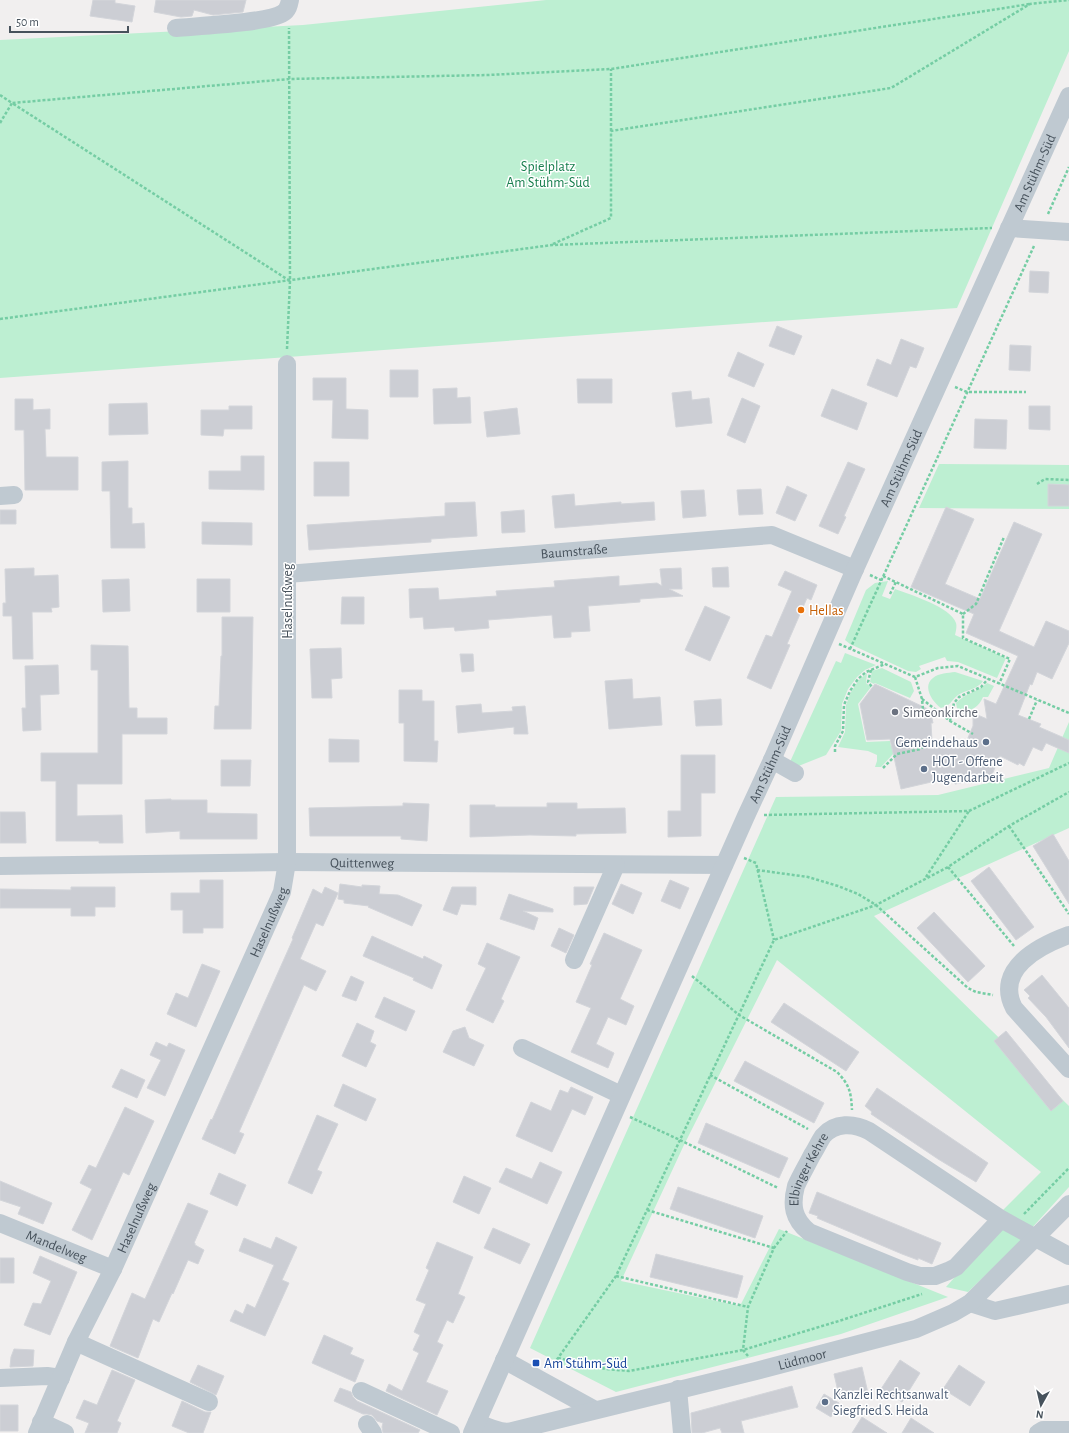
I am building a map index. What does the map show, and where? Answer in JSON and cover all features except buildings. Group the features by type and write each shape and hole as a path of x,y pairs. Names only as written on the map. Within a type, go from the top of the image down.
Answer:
{"street":[{"path":"176,28 239,23 270,18 283,14 289,4"},
{"name":"Am Stühm-Süd","path":"474,1427 679,965 772,760 855,569 1069,96"},
{"path":"1009,228 1069,232"},
{"name":"Haselnußweg","path":"39,1428 76,1342 113,1269 282,892 287,862 287,364"},
{"name":"Baumstraße","path":"287,574 772,535 855,569"},
{"path":"772,760 795,773"},
{"name":"Quittenweg","path":"0,866 287,862 724,865"},
{"path":"574,960 616,865"},
{"path":"1069,935 1042,947 1020,962 1011,977 1008,989 1010,1001 1014,1008 1069,1069"},
{"path":"522,1048 618,1102"},
{"name":"Elbinger Kehre","path":"1001,1219 956,1266 942,1274 927,1277 907,1272 810,1232 800,1223 797,1217 794,1206 794,1192 822,1137 835,1128 852,1125 869,1131 1001,1219 1069,1256"},
{"name":"Lüdmoor","path":"474,1427 508,1432 756,1371 916,1329 953,1314 970,1303 1069,1204"},
{"name":"Mandelweg","path":"0,1223 113,1269"},
{"path":"970,1303 995,1311 1069,1294"},
{"path":"76,1342 209,1402"},
{"path":"504,1360 594,1410"},
{"path":"0,1378 47,1376 61,1378"},
{"path":"678,1389 682,1433"},
{"path":"361,1391 452,1433"},
{"path":"39,1428 65,1433"},
{"path":"1038,1433 1043,1430 1069,1430"}],"path":[{"path":"12,103 289,79 488,75 611,69 1030,4 1069,0"},
{"path":"287,364 290,281 289,4"},
{"path":"611,131 891,88 1030,4"},
{"path":"552,245 611,218 611,69"},
{"path":"0,94 290,281"},
{"path":"0,124 12,103"},
{"path":"850,649 1069,167"},
{"path":"0,318 290,281 552,245 1009,228"},
{"path":"941,381 967,392 1026,392"},
{"path":"1037,484 1045,480 1069,480"},
{"path":"963,614 976,604 1004,537"},
{"path":"883,576 963,614"},
{"path":"890,594 896,582"},
{"path":"963,614 963,638 1010,659 999,684"},
{"path":"825,638 915,677 938,668 958,666 1069,713"},
{"path":"835,752 835,746 843,731 844,705 850,691 858,679 866,672 886,664"},
{"path":"872,670 868,682 872,687"},
{"path":"915,677 922,699 923,710"},
{"path":"950,721 954,703 959,697 981,687 988,679"},
{"path":"922,699 950,721 973,734"},
{"path":"1029,719 1037,700"},
{"path":"883,768 897,754 922,748"},
{"path":"746,816 970,811 1069,763"},
{"path":"774,940 876,905 948,867 1009,826 1069,792"},
{"path":"926,878 970,811"},
{"path":"1009,826 1069,914"},
{"path":"542,1381 616,1276 774,940 756,863"},
{"path":"948,867 1025,959"},
{"path":"757,870 808,877 858,894 876,905 968,988 976,992 987,994 1009,995"},
{"path":"679,965 739,1014 837,1072 845,1080 850,1089 852,1125"},
{"path":"710,1075 822,1137"},
{"path":"618,1102 680,1140 784,1191 794,1192"},
{"path":"647,1210 774,1248"},
{"path":"756,1371 749,1357 743,1350 748,1307 774,1248 797,1217"},
{"path":"616,1276 748,1307"},
{"path":"558,1358 606,1369 629,1371 743,1350"}],"green space":[{"name":"Spielplatz Am Stühm-Süd","path":"546,0 1069,0 1069,51 957,308 0,378 0,40 303,25"},
{"path":"939,464 1069,465 1069,509 919,508"},
{"path":"888,581 882,596 890,599 895,589 930,602 953,617 956,623 955,635 1006,658 997,678 958,662 947,661 945,657 919,666 921,669 916,672 908,671 850,644 845,640 866,590 875,583"},
{"path":"845,653 876,665 865,670 857,677 848,689 842,704 841,731 826,755 796,767 789,764 836,661 841,663"},
{"path":"882,668 911,682 914,691 910,698 870,682 872,671"},
{"path":"955,672 983,681 975,688 961,693 945,707 941,708 934,702 928,689 928,685 933,678 938,675"},
{"path":"867,673 866,683 871,687 858,704 866,742 890,741 891,746 896,746 894,753 881,767 875,767 877,755 868,751 838,747 845,732 846,705 851,692 859,680"},
{"path":"987,683 994,686 988,697 983,697 977,706 968,711 961,712 957,708 956,703 967,695 980,689"},
{"path":"1069,722 1069,828 874,916 1069,1106 1069,1187 1030,1230 1003,1210 1041,1172 777,960 683,1147 621,1281 740,1306 779,1229 948,1297 841,1334 616,1392 530,1348 776,797 938,795 1049,768"},
{"path":"1002,1224 1022,1240 968,1292 946,1287"}],"place":[{"name":"Hellas","path":"801,610"},
{"name":"Simeonkirche","path":"895,712"},
{"name":"Gemeindehaus","path":"986,742"},
{"name":"HOT - Offene Jugendarbeit","path":"924,769"},
{"name":"Am Stühm-Süd","path":"536,1363"},
{"name":"Kanzlei Rechtsanwalt Siegfried S. Heida","path":"825,1402"}]}
